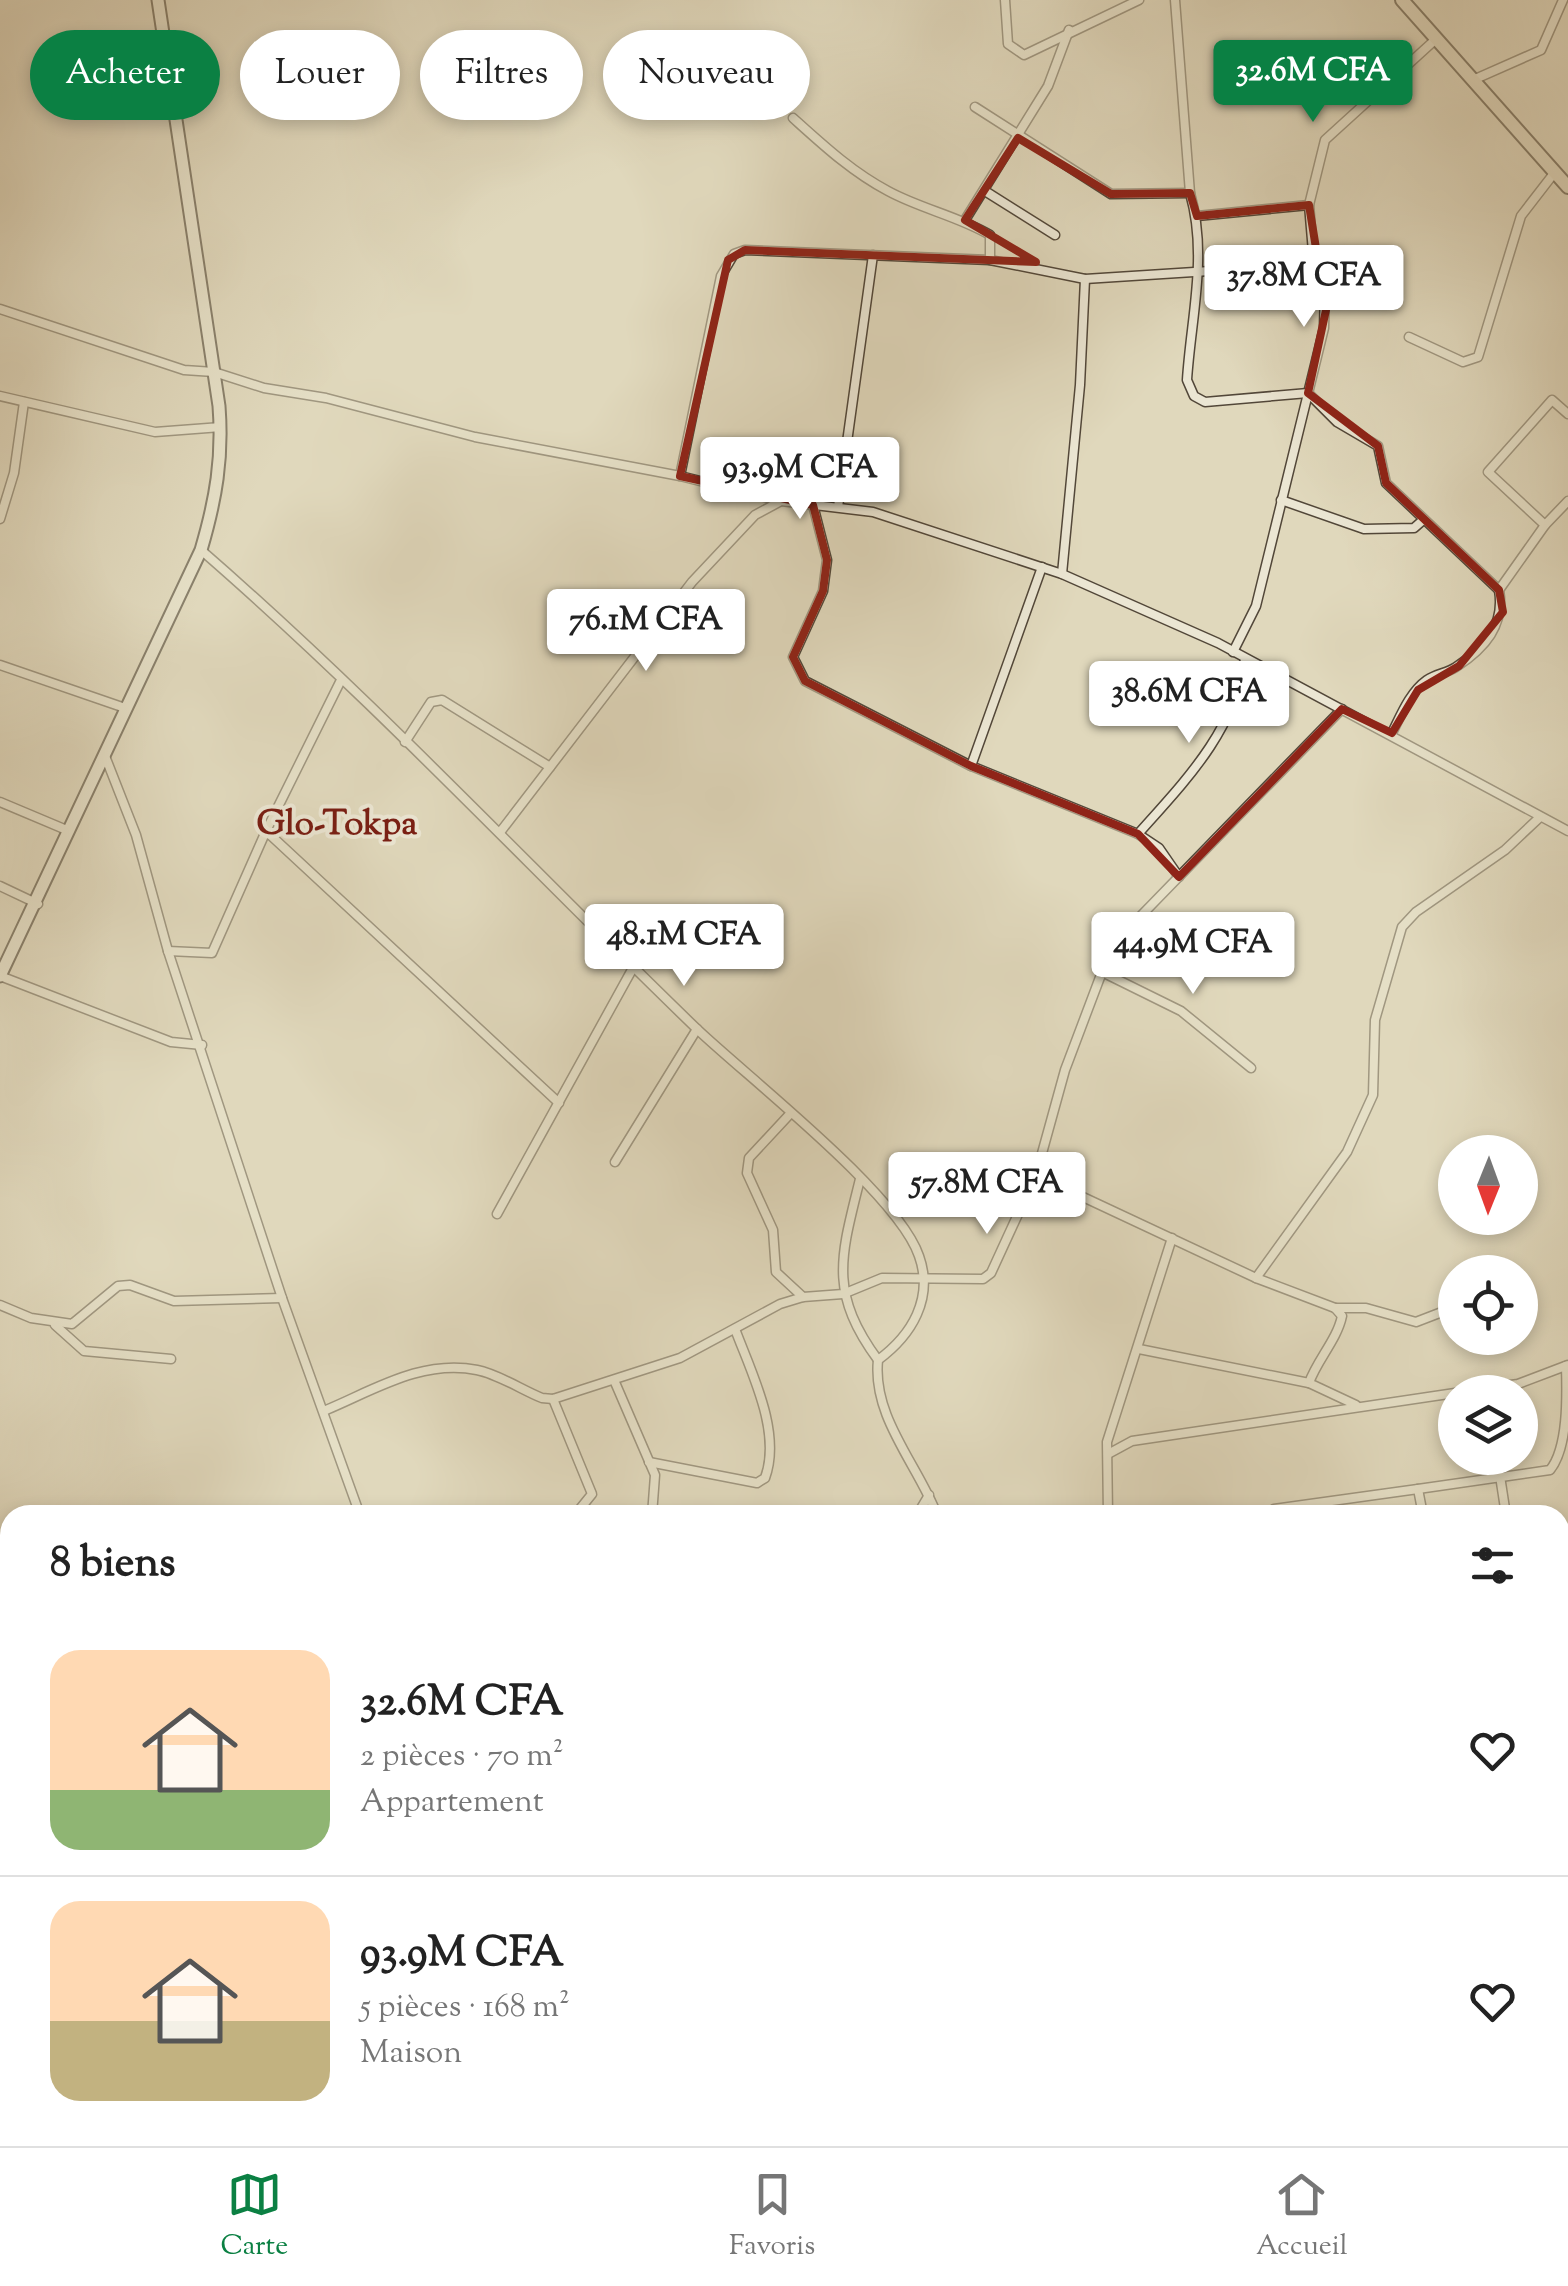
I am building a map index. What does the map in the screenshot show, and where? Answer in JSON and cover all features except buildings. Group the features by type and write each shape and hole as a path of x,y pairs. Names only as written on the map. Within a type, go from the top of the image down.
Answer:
{"highway":[{"path":"1402,0 1568,187"}],"main road":[{"path":"0,976 38,904 201,550 221,472 221,428 214,372 158,0"}],"street":[{"path":"1005,0 1008,44 1024,55 1069,30 1139,0"},
{"path":"1175,0 1199,274 1187,380 1194,396 1205,402 1308,393 1337,422 1378,446 1386,483 1499,590 1503,612 1497,626 1458,666 1428,679 1405,707 1392,733"},
{"path":"1473,80 1541,50 1563,0"},
{"path":"965,220 1048,86 1069,30"},
{"path":"1232,652 1256,606 1326,310 1310,206 1324,140 1437,38"},
{"path":"975,107 1111,194 1190,193"},
{"path":"795,120 844,164 890,193 965,220 990,235 990,260"},
{"path":"1409,337 1464,362 1478,357 1521,216 1555,172"},
{"path":"984,192 1055,235"},
{"path":"1196,216 1310,206"},
{"path":"680,476 728,260 745,250 990,260 1085,279 1317,264"},
{"path":"838,506 873,255"},
{"path":"1062,574 1080,385 1085,279"},
{"path":"0,309 184,370 214,372 407,422 781,500 872,512 1062,574 1232,652 1392,733 1538,818 1568,831"},
{"path":"0,396 156,432 221,428"},
{"path":"1546,525 1488,472 1552,400 1568,414"},
{"path":"0,519 14,473 24,402"},
{"path":"502,831 692,582 755,514 781,500"},
{"path":"1281,500 1364,528 1414,528 1422,521"},
{"path":"1499,590 1568,501"},
{"path":"813,504 826,560 823,591 793,657 795,668 805,680 971,766 1138,834 1172,862 1179,877"},
{"path":"201,550 271,611 340,682 502,831 697,1029 860,1179 903,1225 919,1254 925,1278 918,1314 895,1348 878,1360"},
{"path":"971,766 1042,568"},
{"path":"1138,834 1217,741 1235,706 1245,659"},
{"path":"0,665 126,708"},
{"path":"168,951 212,953 266,831 340,682"},
{"path":"406,742 431,702 442,700 550,766"},
{"path":"326,1410 421,1369 477,1370 553,1399 680,1358 803,1297 844,1294 882,1278 970,1280 991,1272 1036,1175 1066,1070 1102,972 1130,926 1342,710"},
{"path":"105,756 136,835 168,951 282,1298 326,1410 357,1505"},
{"path":"0,802 69,831"},
{"path":"1256,1278 1347,1152 1372,1095 1375,1020 1402,927 1538,818"},
{"path":"266,831 559,1103"},
{"path":"0,886 38,904"},
{"path":"497,1214 634,966"},
{"path":"1102,972 1181,1011 1251,1068"},
{"path":"0,976 171,1042 202,1045"},
{"path":"615,1162 697,1029"},
{"path":"789,1115 750,1158 747,1173 773,1230 776,1272 803,1297"},
{"path":"1036,1175 1256,1278 1336,1308 1366,1308 1416,1322 1438,1313"},
{"path":"860,1179 840,1260 844,1294 856,1330 878,1360 876,1378 892,1428 933,1505"},
{"path":"1108,1505 1111,1427 1172,1238"},
{"path":"0,1305 55,1324 72,1324 114,1290 130,1285 162,1300 282,1298"},
{"path":"1309,1384 1313,1368 1340,1326 1342,1316 1336,1308"},
{"path":"55,1324 84,1352 171,1359"},
{"path":"650,1462 757,1483 766,1478 770,1466 767,1424 735,1329"},
{"path":"1138,1349 1309,1384 1356,1405"},
{"path":"1311,1505 1550,1470 1566,1450 1567,1366 1538,1377"},
{"path":"614,1380 650,1462 657,1487 654,1505"},
{"path":"1108,1454 1132,1441 1438,1395"},
{"path":"553,1399 592,1494 583,1505"},
{"path":"1111,1427 1132,1441"},
{"path":"1500,1476 1504,1505"},
{"path":"1418,1489 1422,1505"},
{"path":"923,1505 929,1496"}],"highlighted area":[{"path":"1018,138 1111,194 1190,193 1197,216 1309,205 1326,310 1308,393 1378,446 1386,483 1499,590 1503,612 1459,666 1418,690 1392,733 1342,709 1179,877 1138,834 971,766 805,681 793,657 823,591 827,560 813,505 680,476 728,260 745,250 1036,262 965,220"}],"district":[{"name":"Glo-Tokpa","path":"337,822"}]}
